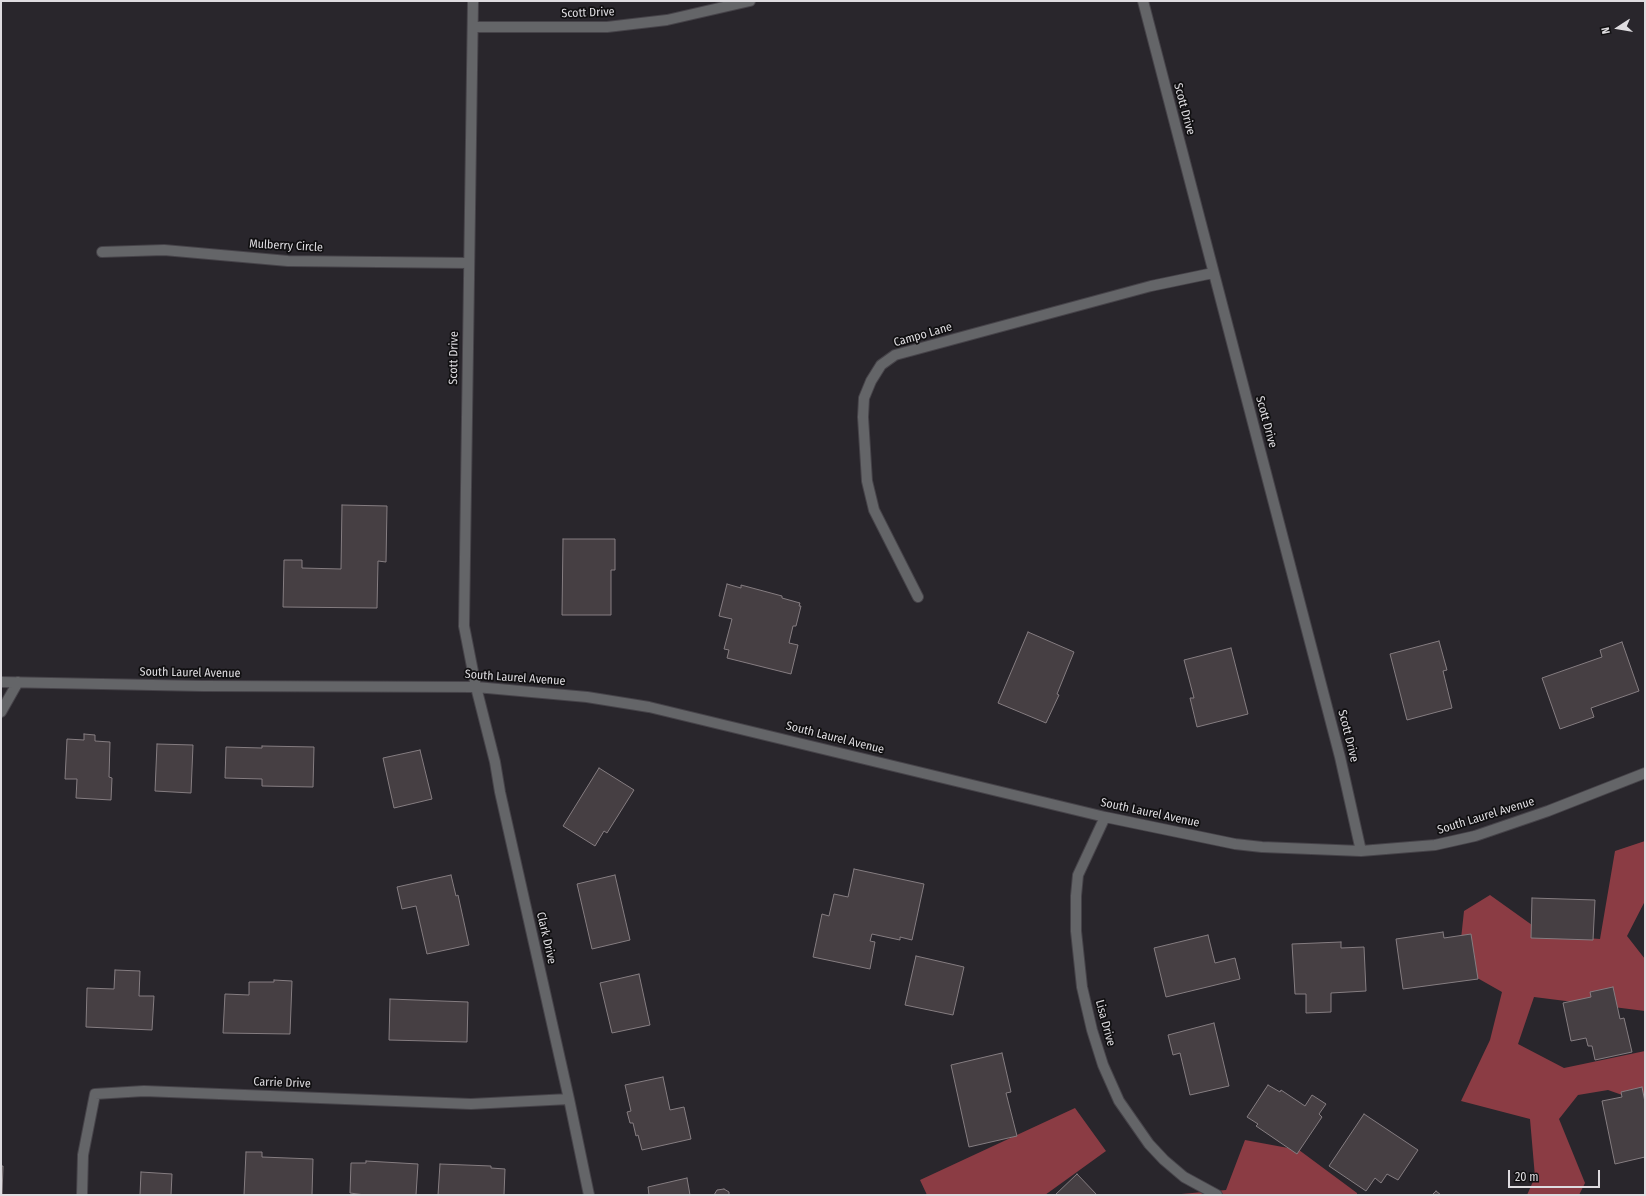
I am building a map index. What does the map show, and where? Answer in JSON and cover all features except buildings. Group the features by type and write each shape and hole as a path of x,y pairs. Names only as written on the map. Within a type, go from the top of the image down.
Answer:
{"street":[{"name":"Scott Drive","path":"473,1 468,262 464,626 476,687"},
{"name":"Scott Drive","path":"473,27 607,27 667,20 750,1"},
{"name":"Scott Drive","path":"1143,1 1340,757 1361,851"},
{"name":"Mulberry Circle","path":"102,252 164,250 288,261 468,262"},
{"name":"Campo Lane","path":"918,597 874,510 868,481 863,417 864,398 871,381 881,364 896,355 1151,286 1214,273"},
{"name":"South Laurel Avenue","path":"1,682 211,686 476,687 587,697 649,707 1105,817 1235,844 1262,847 1361,851 1435,845 1475,836 1548,811 1645,773"},
{"path":"1,712 18,682"},
{"name":"Clark Drive","path":"476,687 495,762 503,807 569,1099 589,1195"},
{"name":"Lisa Drive","path":"1105,817 1078,875 1076,896 1076,931 1082,980 1092,1030 1103,1065 1119,1101 1149,1144 1164,1160 1184,1177 1217,1195"},
{"name":"Carrie Drive","path":"82,1195 83,1155 95,1094 144,1091 471,1104 569,1099"}],"shaded area":[{"path":"1645,841 1645,901 1627,936 1645,959 1645,1011 1534,997 1518,1044 1564,1068 1645,1051 1645,1103 1608,1090 1578,1095 1559,1119 1585,1183 1579,1195 1527,1195 1535,1177 1530,1119 1461,1101 1490,1040 1502,992 1458,967 1464,911 1490,895 1546,935 1600,939 1615,851"},
{"path":"1075,1108 1106,1151 1045,1195 927,1195 920,1180"},
{"path":"1245,1140 1299,1150 1357,1193 1357,1195 1170,1195 1226,1190"}]}
